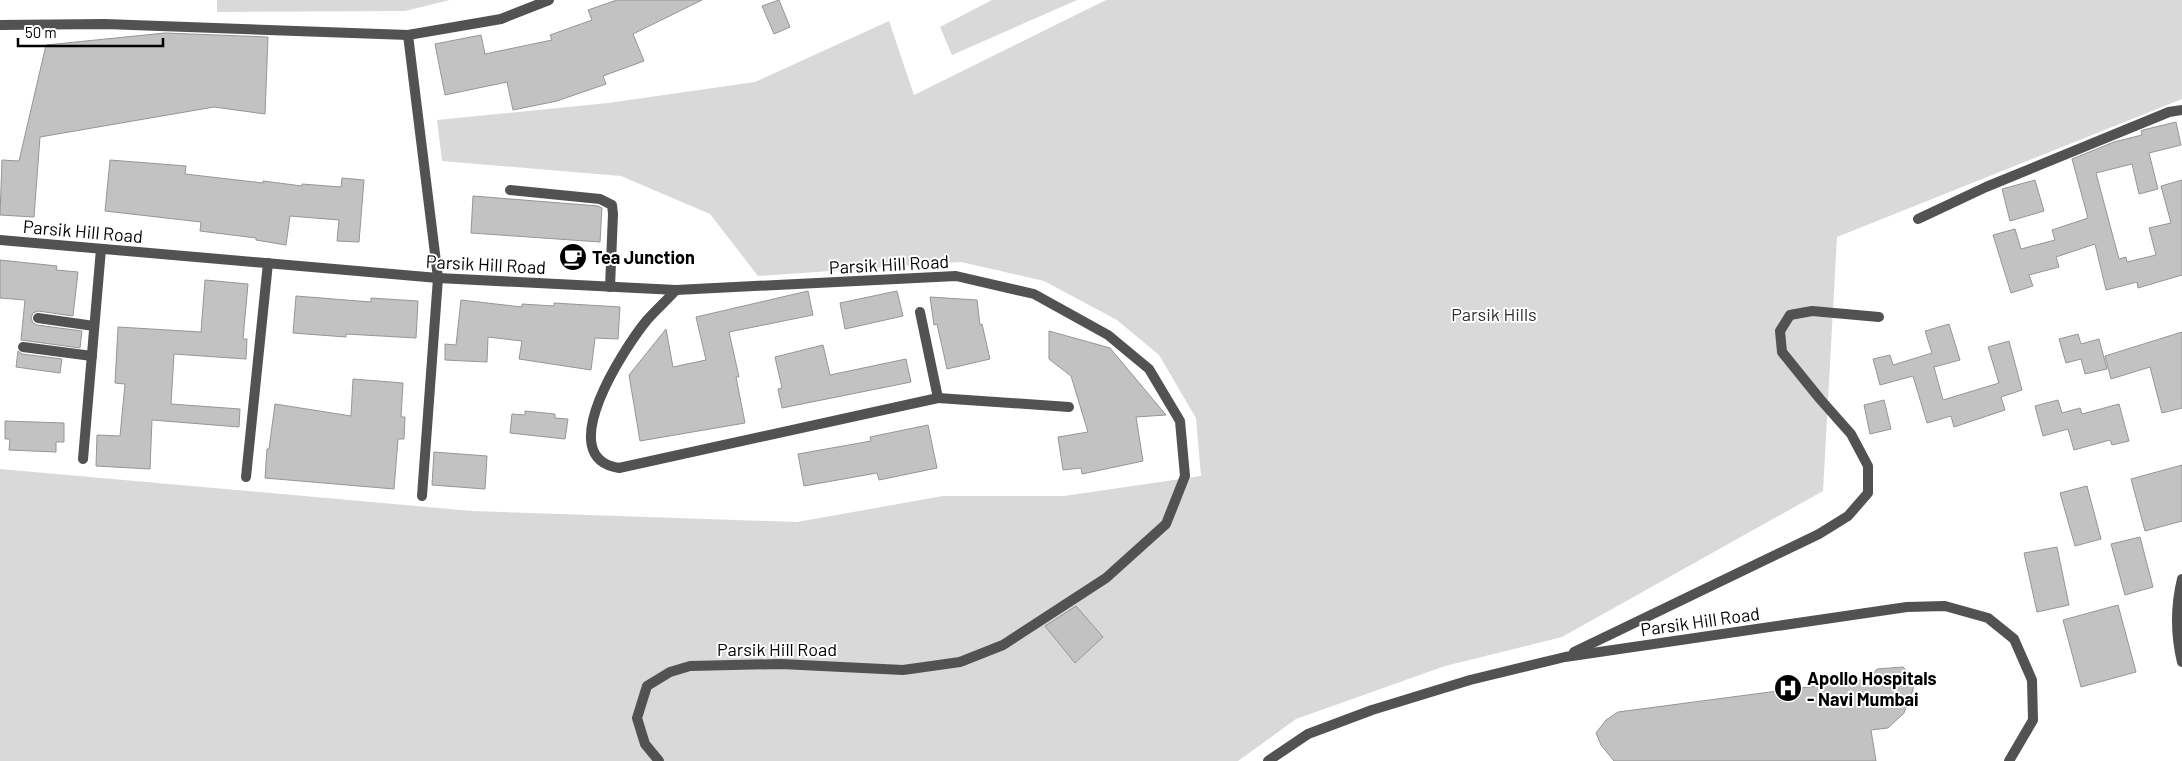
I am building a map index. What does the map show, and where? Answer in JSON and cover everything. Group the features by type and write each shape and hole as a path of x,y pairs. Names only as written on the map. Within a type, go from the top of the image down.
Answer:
{"street":[{"path":"0,25 105,24 408,35 501,19 549,0"},
{"path":"408,35 438,278 422,496"},
{"path":"1918,218 1986,187 2141,123 2168,112 2182,110"},
{"path":"510,190 600,199 612,205 610,287"},
{"name":"Parsik Hill Road","path":"0,240 438,278 676,290 956,276 1034,294 1108,335 1149,369 1180,421 1185,476 1166,524 1106,578 1003,645 960,662 903,670 781,664 690,666 670,672 647,686 637,718 645,744 659,761"},
{"path":"83,459 91,326 101,249"},
{"path":"246,477 268,264"},
{"path":"676,290 648,319 631,343 606,386 590,427 590,443 596,457 606,466 619,468 938,398 1069,407"},
{"path":"1565,657 1819,534 1848,516 1868,493 1868,466 1851,434 1782,352 1780,331 1790,315 1812,311 1879,317"},
{"path":"920,312 938,398"},
{"path":"38,318 91,326"},
{"path":"23,347 89,356"},
{"path":"2182,579 2178,597 2176,638 2182,662"},
{"name":"Parsik Hill Road","path":"1268,761 1308,734 1372,710 1470,680 1565,657 1907,607 1945,606 1988,618 2014,639 2032,680 2033,720 2009,761"}],"green space":[{"path":"217,0 450,0 405,11 217,12"},
{"path":"992,0 1077,0 952,55 940,27"},
{"name":"Parsik Hills","path":"1106,0 2182,0 2182,99 1837,237 1823,491 1562,637 1445,666 1296,719 1238,761 0,761 0,469 472,511 797,522 943,496 1064,496 1201,476 1196,418 1159,355 1117,320 1044,281 961,262 758,276 710,214 621,176 442,161 437,120 608,103 755,82 889,21 914,95"}],"building":[{"path":"617,0 702,0 633,34 644,61 603,76 606,84 557,101 513,110 507,82 445,95 435,44 481,35 485,54 552,40 550,35 592,20 588,10"},
{"path":"779,0 790,27 774,34 762,6"},
{"path":"165,33 268,37 265,114 214,107 40,137 34,217 0,215 2,160 19,161 46,45"},
{"path":"2176,122 2181,145 2149,153 2158,189 2139,194 2132,164 2096,173 2119,259 2126,257 2127,262 2156,255 2149,228 2171,223 2161,186 2182,180 2182,275 2138,288 2137,282 2106,290 2095,244 2056,257 2059,267 2029,275 2033,286 2011,293 1993,235 2015,229 2021,249 2055,240 2052,230 2088,218 2072,159 2114,142 2142,135 2141,131 2143,130"},
{"path":"110,160 186,166 185,174 263,183 263,181 302,186 302,184 341,187 342,178 364,180 359,242 337,241 339,220 290,216 286,245 256,240 256,238 200,231 201,222 105,211"},
{"path":"2035,180 2044,211 2010,221 2002,189"},
{"path":"473,196 598,206 602,208 600,242 471,233"},
{"path":"0,260 57,266 56,270 78,272 73,316 38,311 33,313 31,318 33,323 37,325 82,331 80,348 21,340 25,300 0,298"},
{"path":"205,280 248,284 243,339 247,339 246,359 174,354 171,404 240,409 239,427 152,420 150,469 96,466 97,435 120,436 125,384 115,383 118,327 201,332"},
{"path":"808,291 813,315 729,332 739,377 736,377 745,423 640,441 629,375 666,329 673,367 706,360 696,317"},
{"path":"897,291 903,316 845,329 840,303"},
{"path":"296,296 371,302 371,298 418,301 416,338 346,334 346,337 293,333"},
{"path":"930,297 977,300 980,325 982,324 990,359 947,369 937,324 934,325"},
{"path":"461,300 522,307 522,304 554,306 554,303 620,307 618,339 595,338 591,370 519,359 522,341 488,337 487,362 445,360 445,344 456,345"},
{"path":"1949,324 1960,360 1934,367 1943,400 1999,383 1988,347 2009,341 2022,390 2001,397 2005,410 1954,427 1951,416 1927,423 1913,376 1880,385 1873,359 1890,355 1893,365 1932,353 1925,331"},
{"path":"1049,331 1110,348 1166,415 1136,417 1143,461 1082,474 1081,468 1063,470 1058,437 1088,432 1071,376 1049,359"},
{"path":"2182,332 2182,408 2162,413 2150,367 2111,379 2105,356"},
{"path":"2078,334 2081,344 2099,339 2107,369 2085,374 2081,359 2066,363 2059,339"},
{"path":"823,345 830,375 906,359 911,382 782,408 778,389 782,388 775,357"},
{"path":"18,351 22,354 62,359 60,373 16,367"},
{"path":"353,379 403,383 401,417 405,417 404,439 398,439 394,489 265,478 267,449 269,449 275,404 351,416"},
{"path":"1884,400 1891,429 1870,434 1864,405"},
{"path":"2058,400 2062,413 2080,408 2082,414 2119,404 2129,441 2112,445 2110,440 2074,450 2068,429 2043,436 2035,406"},
{"path":"525,411 555,414 555,418 568,419 565,439 510,433 512,414 525,415"},
{"path":"5,421 64,423 64,442 56,442 56,452 9,450 10,439 5,439"},
{"path":"928,425 937,468 879,480 877,473 804,486 798,454 871,441 870,437"},
{"path":"434,452 487,456 485,489 432,485"},
{"path":"2182,465 2182,521 2145,531 2131,479"},
{"path":"2087,486 2101,539 2075,546 2060,493"},
{"path":"2140,537 2153,587 2125,595 2111,544"},
{"path":"2057,547 2069,605 2037,612 2024,553"},
{"path":"2118,605 2136,672 2081,687 2063,620"},
{"path":"1076,606 1103,637 1075,663 1045,626"},
{"name":"Apollo Hospitals - Navi Mumbai","path":"1903,667 1913,677 1913,690 1904,713 1888,728 1871,730 1876,761 1614,761 1601,745 1596,733 1606,720 1618,712 1869,679 1877,669"}],"place":[{"name":"Tea Junction","path":"573,257"},
{"name":"Apollo Hospitals - Navi Mumbai","path":"1788,688"}]}
